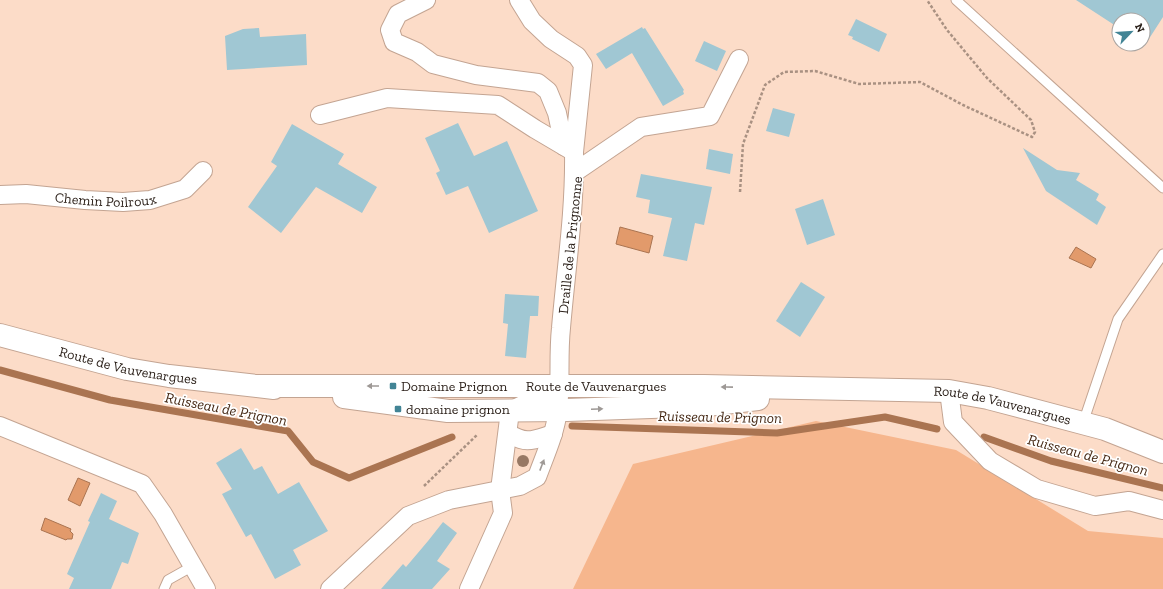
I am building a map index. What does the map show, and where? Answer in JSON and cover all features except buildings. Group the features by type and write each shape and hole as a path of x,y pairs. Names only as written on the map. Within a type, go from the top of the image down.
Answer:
{"main road":[{"name":"Route de Vauvenargues","path":"0,334 127,369 170,376 448,411 558,411 708,405 836,389"},
{"name":"Route de Vauvenargues","path":"259,386 704,386 949,391 988,398 1105,429 1163,452"}],"street":[{"path":"426,0 398,14 390,30 394,42 417,52 433,64 476,75 538,83 548,91 570,149 575,172"},
{"path":"519,0 532,21 551,40 577,56 583,66 570,149"},
{"name":"Draille de la Prignonne","path":"500,490 520,486 537,477 553,434 558,411 561,329 575,172 641,127 710,116 739,59"},
{"path":"320,115 387,98 498,106 570,149"},
{"name":"Chemin Poilroux","path":"0,195 26,194 123,202 150,200 185,189 203,171"},
{"path":"469,589 503,513 500,490 510,411 559,387"},
{"path":"949,391 953,422 990,461 1037,489 1095,506 1129,501 1163,510"},
{"path":"0,426 142,484 163,514 206,589"},
{"path":"508,433 518,439 528,441 553,434"},
{"path":"330,589 408,516 448,500 500,490"}],"lane":[{"path":"956,0 1163,188"},
{"path":"1083,423 1118,319 1163,254"},
{"path":"164,589 168,580 193,566"}],"path":[{"path":"740,192 743,144 765,85 784,72 815,71 859,84 920,82 963,105 1032,137 1035,132 1031,120 982,72 947,30 927,0"},
{"path":"408,516 407,502 480,431"}],"shaded area":[{"path":"620,227 653,236 649,253 616,244"},
{"path":"1076,247 1096,259 1091,268 1069,258"},
{"path":"816,421 956,450 1088,531 1163,538 1163,589 573,589 633,464"},
{"path":"78,478 90,483 80,506 68,500"},
{"path":"45,518 71,529 70,531 73,534 72,539 66,540 41,530"}],"waterway":[{"name":"Ruisseau de Prignon","path":"0,370 110,400 288,431 313,462 349,478 452,437"},
{"name":"Ruisseau de Prignon","path":"572,426 777,433 885,417 937,429"},
{"name":"Ruisseau de Prignon","path":"984,437 1051,461 1163,488"}],"place":[{"name":"Domaine Prignon","path":"393,386"},
{"name":"domaine prignon","path":"398,409"}]}
